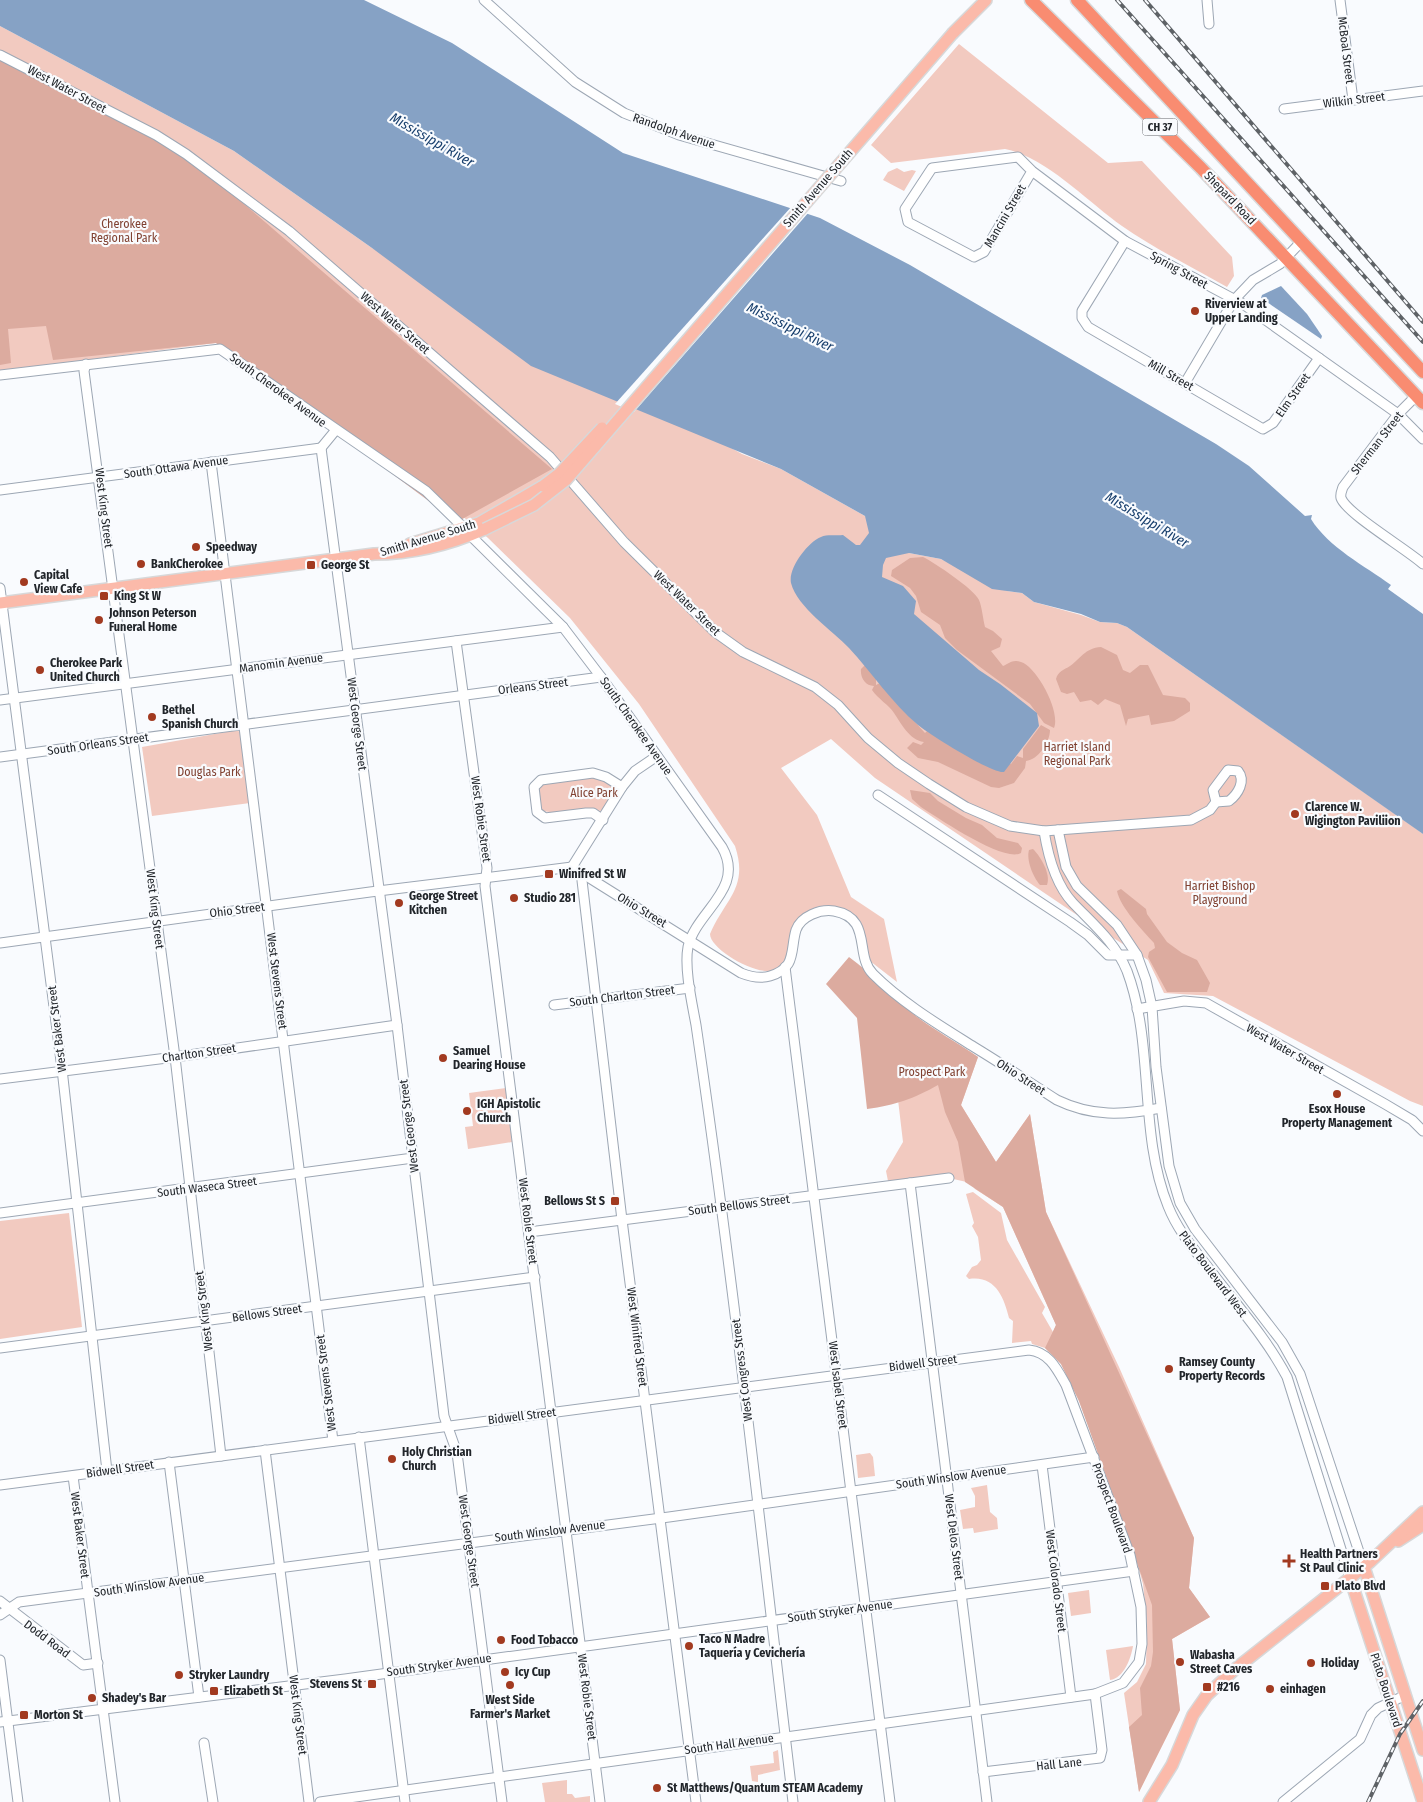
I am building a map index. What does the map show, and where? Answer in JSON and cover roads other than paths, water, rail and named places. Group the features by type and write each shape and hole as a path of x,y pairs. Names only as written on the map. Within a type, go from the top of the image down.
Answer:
{"highway":[{"name":"Shepard Road","path":"1031,0 1195,162 1287,257 1420,400"},
{"name":"Shepard Road","path":"1077,0 1423,372"}],"main road":[{"name":"Smith Avenue South","path":"953,33 975,0"},
{"name":"Smith Avenue South","path":"1,603 374,554 390,554 430,547 482,526 560,473 683,344 953,33 986,0"},
{"path":"1149,1802 1168,1773 1193,1715 1207,1695 1234,1670 1392,1544 1423,1512"},
{"path":"1392,1544 1423,1525"},
{"name":"Plato Boulevard","path":"1364,1567 1423,1750"},
{"name":"Plato Boulevard","path":"1350,1578 1423,1802"}],"street":[{"name":"Randolph Avenue","path":"484,0 575,82 624,113 679,135 841,181"},
{"path":"1207,0 1209,24"},
{"name":"McBoal Street","path":"1340,0 1353,100"},
{"name":"West Water Street","path":"0,54 156,135 186,154 289,231 550,457 624,542 715,632 743,652 815,687 838,705 868,738 898,763 966,807 1010,826 1044,831 1191,820 1210,810 1216,802"},
{"name":"Wilkin Street","path":"1284,109 1423,92"},
{"name":"Mancini Street","path":"1014,156 1032,171 984,252 974,258 911,224 906,215 906,210 932,168 1014,156"},
{"name":"Spring Street","path":"1032,171 1125,240 1234,300 1319,358 1398,414 1423,439"},
{"name":"Mill Street","path":"1125,240 1082,311 1082,318 1086,325 1263,429"},
{"path":"1185,383 1234,300 1254,280 1287,257 1301,242"},
{"name":"South Cherokee Avenue","path":"0,375 220,349 335,431 426,491 563,628 601,677 722,847 728,860 727,882 691,940"},
{"name":"Elm Street","path":"1263,429 1273,423 1319,358"},
{"name":"West King Street","path":"86,364 84,371 100,477 125,683 175,1056 221,1456"},
{"name":"Sherman Street","path":"1420,400 1398,414 1343,487 1341,499 1366,522 1422,562"},
{"path":"321,448 335,431"},
{"name":"South Ottawa Avenue","path":"0,490 321,448"},
{"name":"West George Street","path":"321,448 397,1025 444,1416 457,1453 470,1541 502,1802"},
{"name":"West Stevens Street","path":"210,462 268,906 333,1441"},
{"name":"West Baker Street","path":"0,588 46,936 108,1471"},
{"name":"Manomin Avenue","path":"0,700 563,628"},
{"name":"West Robie Street","path":"456,641 488,868 485,886 600,1802"},
{"name":"Orleans Street","path":"464,695 601,677"},
{"name":"South Orleans Street","path":"0,757 464,695"},
{"path":"572,867 622,787 635,771 658,756"},
{"path":"603,820 592,813 544,818 537,812 534,787 542,780 593,773 606,777 622,787"},
{"path":"878,795 1070,922 1088,935 1108,955 1120,957 1136,955"},
{"name":"Plato Boulevard West","path":"1058,830 1066,867 1074,880 1117,925 1136,955 1146,980 1152,1007 1161,1108 1169,1166 1180,1203 1195,1230 1282,1342 1300,1374 1364,1567"},
{"name":"Plato Boulevard West","path":"1044,831 1050,861 1058,881 1072,902 1107,937 1120,957 1130,983 1137,1010 1159,1182 1175,1221 1192,1247 1272,1351 1287,1377 1350,1578"},
{"name":"Ohio Street","path":"0,942 379,890 572,867 747,975 767,977 785,967 793,954 796,930 806,919 826,910 841,913 858,926 871,973 918,1011 1057,1100 1070,1107 1109,1115 1161,1108"},
{"name":"West Winifred Street","path":"581,872 622,1220 696,1802"},
{"name":"West Congress Street","path":"691,940 688,950 690,988 723,1208 793,1802"},
{"name":"West Isabel Street","path":"785,967 890,1802"},
{"name":"South Charlton Street","path":"554,1005 690,988"},
{"name":"West Water Street","path":"1137,1010 1184,1001 1199,1001 1213,1006 1314,1066 1412,1120 1423,1131"},
{"name":"Charlton Street","path":"0,1078 397,1025"},
{"name":"South Waseca Street","path":"0,1213 413,1158"},
{"name":"South Bellows Street","path":"529,1232 949,1178"},
{"name":"West Delos Street","path":"910,1183 987,1802"},
{"name":"Bellows Street","path":"0,1348 535,1277"},
{"name":"Bidwell Street","path":"0,1485 932,1362 1029,1350 1043,1353"},
{"name":"Prospect Boulevard","path":"1043,1353 1051,1361 1066,1385 1134,1571 1141,1607 1142,1644 1140,1662 1132,1673"},
{"path":"359,1438 405,1802"},
{"name":"West King Street","path":"265,1450 309,1802"},
{"name":"South Winslow Avenue","path":"0,1615 19,1602 470,1541 660,1518 1094,1458"},
{"path":"169,1462 198,1697"},
{"name":"West Colorado Street","path":"1042,1465 1072,1697"},
{"name":"West Baker Street","path":"73,1476 115,1802"},
{"name":"South Stryker Avenue","path":"4,1722 294,1685 1134,1571"},
{"name":"Dodd Road","path":"0,1601 83,1665 98,1663"},
{"path":"0,1660 4,1722 18,1802"},
{"name":"South Hall Avenue","path":"320,1802 1095,1694 1120,1685 1132,1673"},
{"name":"Hall Lane","path":"983,1772 1100,1758 1102,1750 1095,1694"},
{"path":"1282,1802 1360,1739 1371,1715 1378,1708 1406,1695"},
{"path":"204,1743 213,1802"}],"water":[{"name":"Mississippi River","path":"0,0 364,0 452,43 623,153 820,218 910,265 1216,444 1249,466 1305,516 1312,515 1311,519 1318,529 1337,547 1391,585 1388,589 1423,614 1423,834 1127,627 1117,623 1100,622 1081,614 1034,602 1022,593 992,589 941,559 909,553 886,558 882,577 903,586 916,601 914,614 979,670 1037,713 1039,726 1004,772 987,767 961,753 924,730 891,698 849,648 800,601 791,583 793,570 800,556 810,544 823,536 843,535 856,545 860,545 869,533 865,516 781,469 531,366 372,248 234,151 0,26"},
{"path":"1281,286 1307,314 1322,336 1321,339 1261,298 1262,295"}],"railway":[{"path":"1117,0 1423,342"},
{"path":"1145,0 1423,322"},
{"path":"1368,1802 1400,1734 1423,1701"}],"place":[{"name":"Riverview at Upper Landing","path":"1195,311"},
{"name":"Speedway","path":"196,547"},
{"name":"BankCherokee","path":"141,564"},
{"name":"George St","path":"311,565"},
{"name":"Capital View Cafe","path":"24,582"},
{"name":"King St W","path":"104,596"},
{"name":"Johnson Peterson Funeral Home","path":"99,620"},
{"name":"Cherokee Park United Church","path":"40,670"},
{"name":"Bethel Spanish Church","path":"152,717"},
{"name":"Clarence W. Wigington Paviliion","path":"1295,814"},
{"name":"Winifred St W","path":"549,874"},
{"name":"Studio 281","path":"514,898"},
{"name":"George Street Kitchen","path":"399,903"},
{"name":"Samuel Dearing House","path":"443,1058"},
{"name":"Esox House Property Management","path":"1337,1094"},
{"name":"IGH Apistolic Church","path":"467,1111"},
{"name":"Bellows St S","path":"615,1201"},
{"name":"Ramsey County Property Records","path":"1169,1369"},
{"name":"Holy Christian Church","path":"392,1459"},
{"name":"Health Partners St Paul Clinic","path":"1289,1561"},
{"name":"Plato Blvd","path":"1325,1586"},
{"name":"Food Tobacco","path":"501,1640"},
{"name":"Taco N Madre Taquería y Cevichería","path":"689,1646"},
{"name":"Wabasha Street Caves","path":"1180,1662"},
{"name":"Holiday","path":"1311,1663"},
{"name":"Icy Cup","path":"505,1672"},
{"name":"Stryker Laundry","path":"179,1675"},
{"name":"Stevens St","path":"372,1684"},
{"name":"West Side Farmer's Market","path":"510,1685"},
{"name":"#216","path":"1207,1687"},
{"name":"einhagen","path":"1270,1689"},
{"name":"Elizabeth St","path":"214,1691"},
{"name":"Shadey's Bar","path":"92,1698"},
{"name":"Morton St","path":"24,1715"},
{"name":"St Matthews/Quantum STEAM Academy","path":"657,1788"}],"park label":[{"name":"Cherokee Regional Park","path":"124,231"},
{"name":"Harriet Island Regional Park","path":"1077,754"},
{"name":"Douglas Park","path":"209,772"},
{"name":"Alice Park","path":"594,793"},
{"name":"Harriet Bishop Playground","path":"1220,893"},
{"name":"Prospect Park","path":"932,1072"}]}
